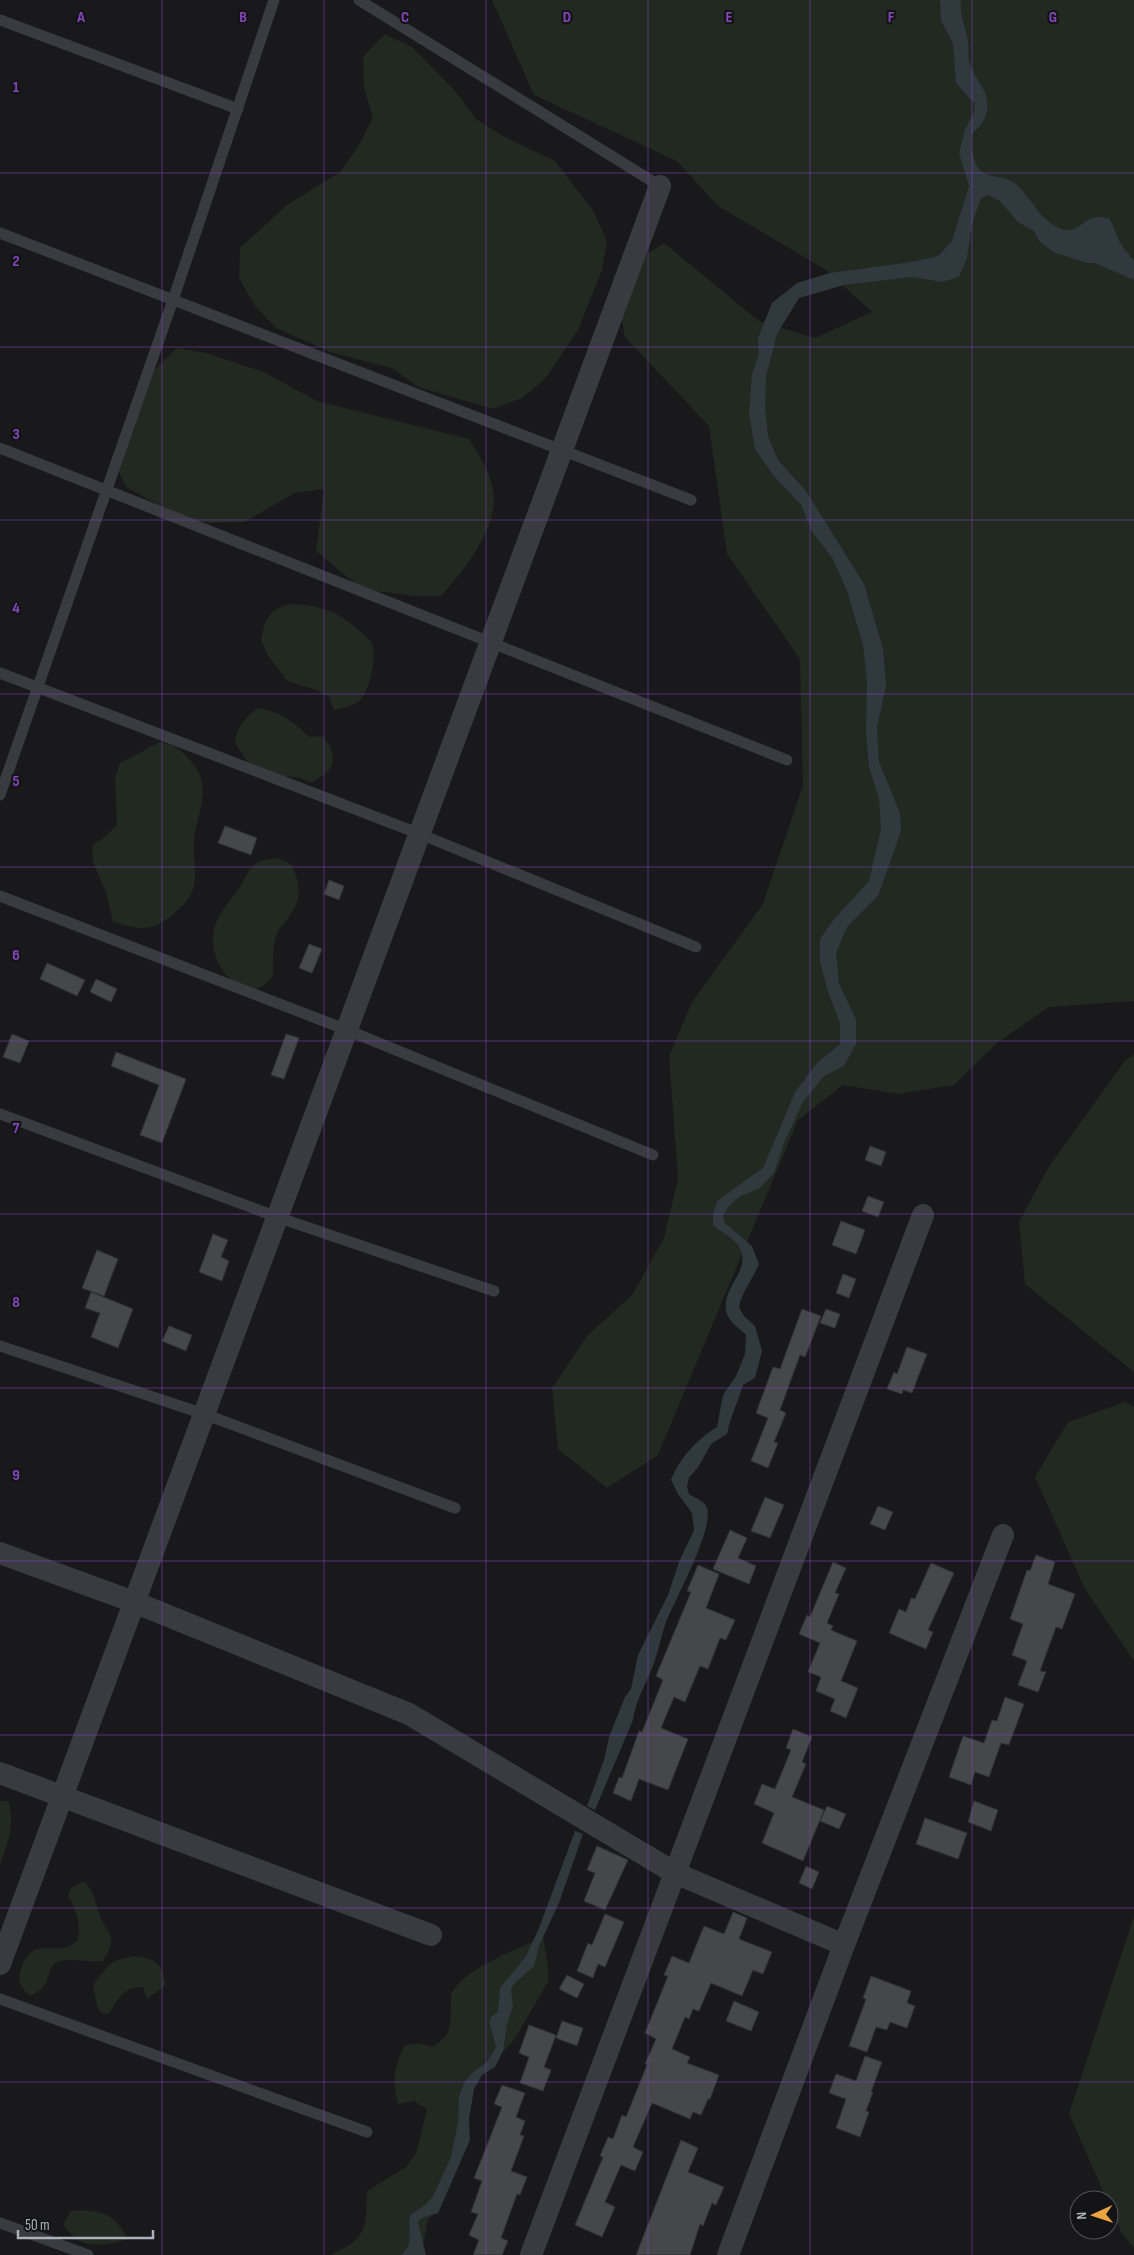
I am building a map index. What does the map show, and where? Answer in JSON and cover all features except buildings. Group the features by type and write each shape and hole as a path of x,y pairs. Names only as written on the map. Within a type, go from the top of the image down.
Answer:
{"street":[{"path":"0,1964 660,186"},
{"path":"531,2255 923,1215"},
{"path":"728,2255 844,1945 1003,1535"},
{"path":"0,1553 134,1602 409,1714 606,1830 675,1873 844,1945"},
{"path":"0,1773 432,1935"}],"lane":[{"path":"0,796 173,300 274,0"},
{"path":"359,0 660,186"},
{"path":"0,20 238,109"},
{"path":"0,232 691,500"},
{"path":"0,448 492,641 787,760"},
{"path":"0,672 420,834 696,947"},
{"path":"0,896 347,1030 653,1155"},
{"path":"0,1114 277,1217 494,1291"},
{"path":"0,1346 204,1414 455,1508"},
{"path":"0,1999 367,2132"},
{"path":"0,2223 88,2255"}],"shaded area":[{"path":"492,0 1134,0 1134,1001 1049,1007 998,1042 954,1085 898,1094 843,1085 798,1120 658,1455 607,1488 558,1449 552,1388 587,1336 632,1295 664,1238 678,1179 669,1056 692,1002 763,904 803,785 800,659 727,554 709,426 625,337 613,276 664,243 759,321 815,338 872,312 826,270 718,206 677,161 534,95"},
{"path":"940,0 961,0 962,16 968,41 969,61 987,100 985,117 972,136 973,156 979,169 988,175 1008,179 1013,182 1023,191 1045,219 1060,228 1068,230 1077,228 1095,217 1110,219 1120,243 1134,261 1134,280 1095,263 1087,263 1053,252 1040,242 1034,231 1018,222 1000,201 989,195 981,198 972,224 967,258 959,277 942,282 912,277 844,285 799,298 777,334 766,376 765,408 768,436 778,460 806,491 864,584 883,649 886,686 877,727 879,762 900,813 901,831 878,896 847,927 836,953 839,984 856,1019 856,1044 844,1066 824,1076 803,1102 784,1143 774,1173 760,1188 739,1197 729,1206 723,1216 725,1223 752,1246 759,1264 739,1307 744,1316 755,1326 762,1351 755,1378 743,1385 727,1434 711,1444 699,1466 689,1478 687,1487 689,1494 702,1502 707,1508 708,1518 705,1532 666,1622 654,1663 639,1698 633,1720 595,1810 587,1806 604,1760 609,1737 625,1697 631,1689 638,1655 668,1595 679,1562 694,1530 692,1513 678,1494 671,1480 674,1472 690,1450 702,1437 717,1427 723,1395 736,1376 745,1354 746,1335 731,1321 726,1311 728,1293 740,1270 742,1254 736,1243 713,1225 713,1213 718,1200 763,1168 795,1092 817,1063 840,1044 840,1023 828,992 820,961 820,939 835,918 869,881 881,829 879,799 869,767 866,730 867,682 863,645 847,591 833,559 811,530 801,505 773,475 755,449 749,413 752,374 759,354 758,338 772,303 797,283 830,273 911,262 938,256 952,241 969,186 959,153 965,130 974,112 975,104 956,83 953,43 941,21"},
{"path":"385,34 412,47 456,92 476,119 503,136 555,161 594,212 607,241 602,270 578,330 545,379 522,398 493,409 418,387 392,368 333,353 276,328 255,306 239,278 240,248 287,205 340,172 357,148 373,118 364,88 363,57"},
{"path":"177,348 206,353 264,372 317,401 469,439 484,464 492,484 493,505 491,519 478,548 460,574 441,596 413,596 362,589 316,551 324,489 295,493 244,522 209,523 180,517 126,487 112,457 153,371"},
{"path":"289,604 320,608 338,615 347,620 371,642 374,655 372,673 363,697 359,701 348,707 334,710 329,697 316,690 287,681 267,654 261,640 265,622 274,610"},
{"path":"258,708 266,709 286,718 309,737 323,736 333,757 330,769 326,774 311,782 296,777 266,776 253,770 235,743 237,732 242,723"},
{"path":"160,742 176,747 182,752 197,769 201,779 202,798 194,841 195,880 188,899 171,916 151,927 137,928 113,922 106,892 93,862 92,845 105,837 117,825 115,778 120,763"},
{"path":"278,858 291,864 297,878 298,898 293,911 279,930 275,939 273,976 263,986 249,992 225,974 217,960 213,945 214,930 220,915 252,867 261,861"},
{"path":"1134,1054 1134,1372 1025,1284 1019,1222 1048,1168 1124,1062"},
{"path":"1125,1402 1134,1407 1134,1661 1085,1589 1035,1477 1068,1422"},
{"path":"0,1801 8,1801 11,1825 0,1865"},
{"path":"575,1831 583,1834 559,1903 539,1946 534,1966 513,1985 511,1990 513,2006 507,2024 503,2051 495,2067 482,2075 474,2089 469,2119 470,2140 438,2213 422,2218 418,2222 426,2255 401,2255 408,2246 410,2215 425,2205 433,2196 451,2157 458,2123 459,2096 464,2083 471,2074 487,2062 496,2047 489,2021 498,2012 500,1988 526,1956 539,1928"},
{"path":"84,1881 94,1896 101,1919 111,1936 108,1953 103,1961 70,1960 55,1963 43,1987 30,1996 20,1984 22,1965 34,1950 67,1947 78,1940 79,1928 77,1917 68,1896 71,1888"},
{"path":"1134,1916 1134,2248 1119,2227 1119,2190 1103,2190 1069,2114"},
{"path":"543,1937 548,1966 548,1982 514,2040 481,2075 471,2089 457,2150 427,2224 424,2241 418,2255 331,2255 350,2245 361,2232 366,2220 367,2191 406,2167 416,2153 427,2109 414,2101 398,2104 395,2073 398,2059 405,2045 419,2043 433,2047 444,2038 449,2029 451,1996 458,1984 493,1960"},
{"path":"135,1956 157,1963 162,1971 166,1985 147,1999 143,1987 131,1989 122,1995 109,2014 101,2013 97,2006 93,1985 110,1964 120,1959"},
{"path":"86,2210 108,2215 120,2226 129,2239 109,2244 92,2245 77,2239 63,2224 71,2211"}]}
